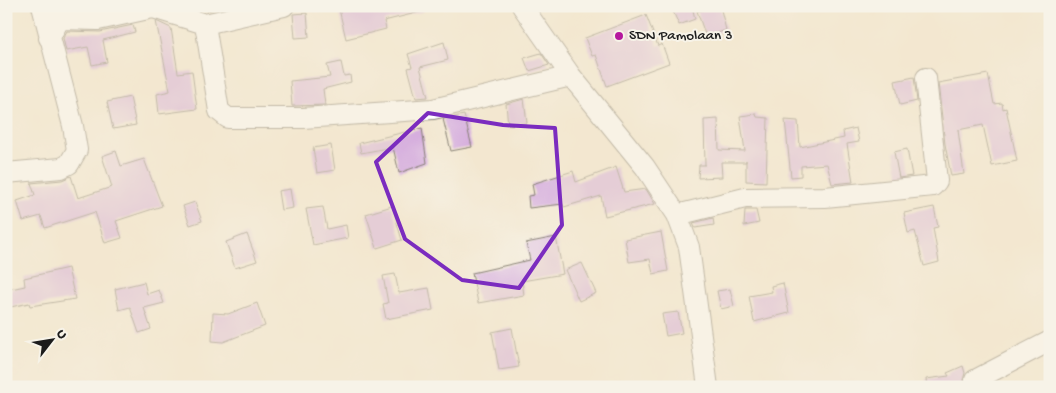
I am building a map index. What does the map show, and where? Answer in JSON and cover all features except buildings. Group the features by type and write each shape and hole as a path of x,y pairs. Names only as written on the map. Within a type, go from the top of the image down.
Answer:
{"street":[{"path":"6,173 61,168 68,164 77,150 73,126 42,6"},
{"path":"49,38 60,19 98,20 153,8 205,24 284,6"},
{"path":"522,6 571,76 645,167 677,215 689,247 708,387"},
{"path":"205,24 219,111 228,118 303,118 433,109 571,76"},
{"path":"677,215 745,198 826,197 933,186 936,182 926,78"},
{"path":"975,380 1050,342"}],"highlighted area":[{"path":"428,113 503,125 555,128 562,225 519,288 462,280 405,239 376,162"}],"place":[{"name":"SDN Pamolaan 3","path":"619,36"}]}
